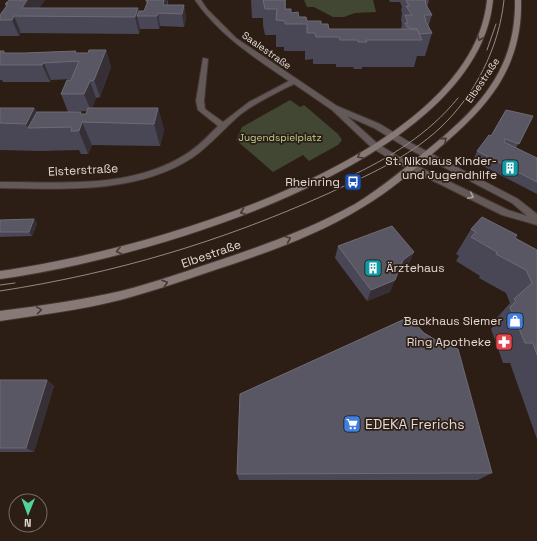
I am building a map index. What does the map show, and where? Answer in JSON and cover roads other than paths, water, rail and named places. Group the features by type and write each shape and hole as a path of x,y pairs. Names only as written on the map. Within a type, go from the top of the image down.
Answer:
{"street":[{"name":"Saalestraße","path":"198,0 205,10 234,39 334,108 375,146"},
{"name":"Elbestraße","path":"0,275 114,253 210,224 253,208 301,187 344,165 393,136 434,103 460,73 480,39 486,21 490,0"},
{"name":"Elbestraße","path":"0,316 81,303 155,286 269,248 327,223 374,196 428,154 472,114 501,74 515,42 519,15 518,0"},
{"path":"205,59 200,101 202,110 224,127"},
{"name":"Elsterstraße","path":"0,185 88,184 132,179 161,170 183,160 200,148 238,114 257,100 294,81"},
{"name":"Saalestraße","path":"334,108 377,126 393,136"},
{"path":"393,136 515,201 537,218"},
{"path":"375,146 412,167 505,213 537,222"}],"tram line":[{"path":"0,291 85,275 167,254 247,227 287,211 386,166 428,139 453,115 464,101 474,86 491,53 497,36 504,0"},
{"path":"487,50 496,24"},
{"path":"347,178 393,154 421,134 458,98"},
{"path":"0,285 15,283"}],"place":[{"name":"St. Nikolaus Kinder- und Jugendhilfe","path":"510,168"},
{"name":"Rheinring","path":"353,182"},
{"name":"Ärztehaus","path":"373,268"},
{"name":"Backhaus Siemer","path":"515,321"},
{"name":"Ring Apotheke","path":"504,342"},
{"name":"EDEKA Frerichs","path":"352,424"}],"park label":[{"name":"Jugendspielplatz","path":"280,137"}]}
